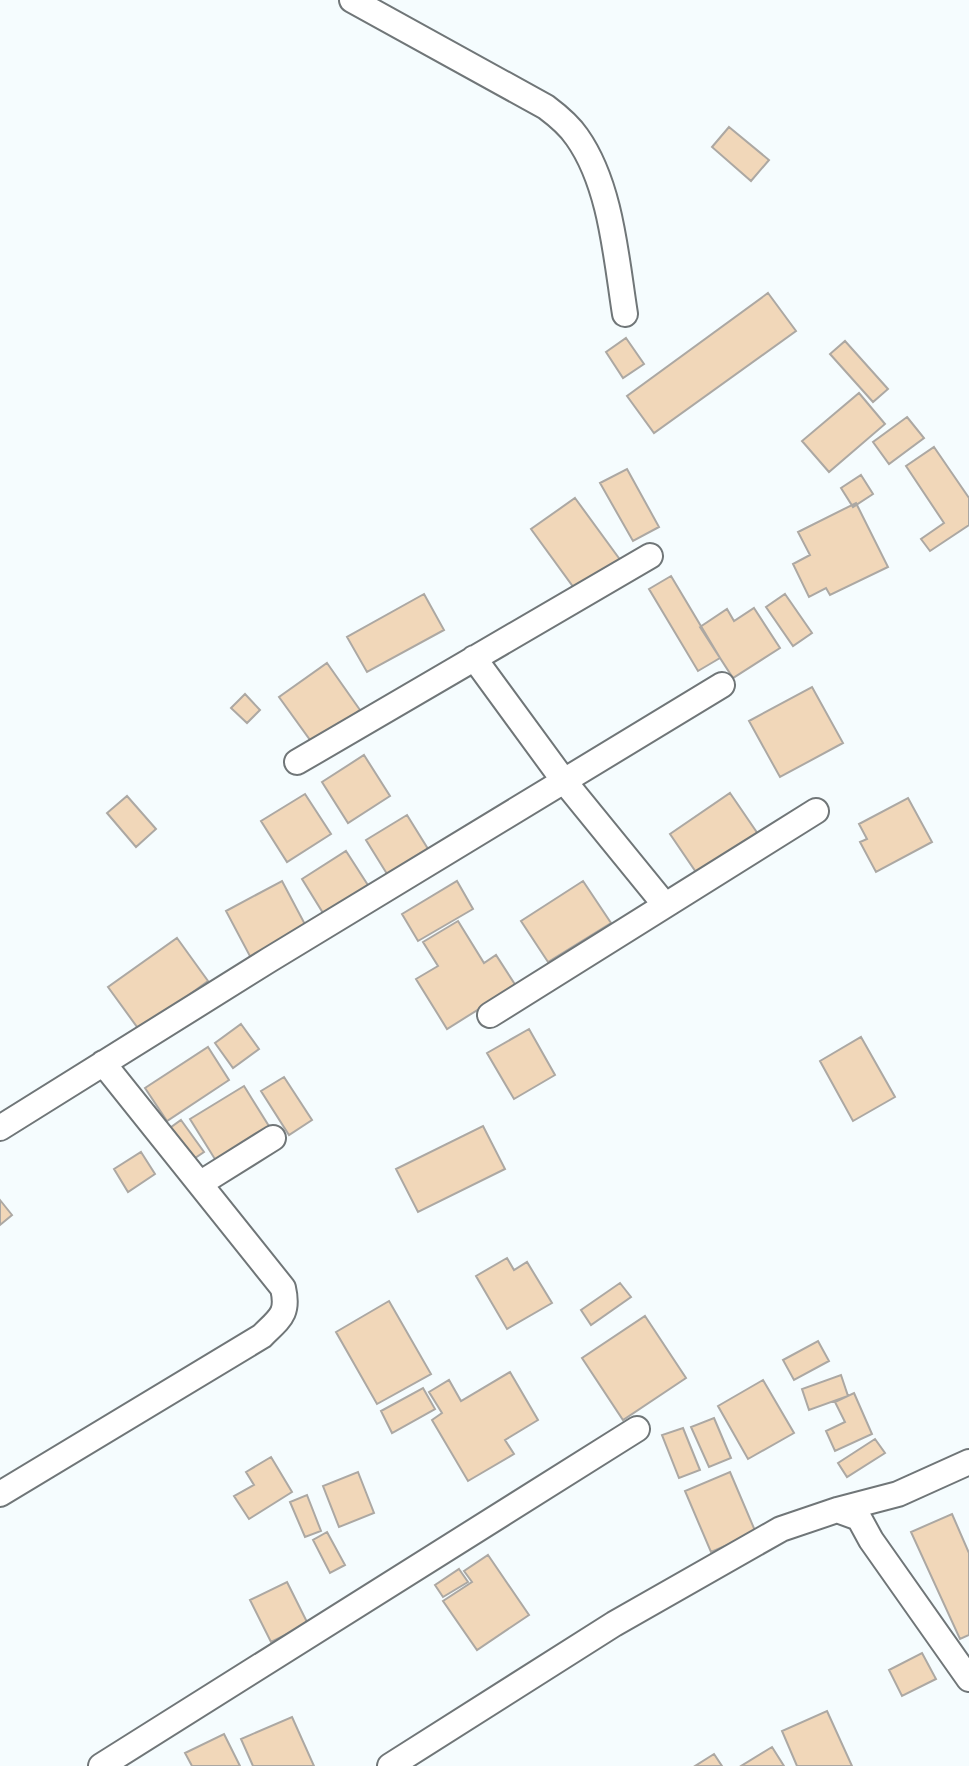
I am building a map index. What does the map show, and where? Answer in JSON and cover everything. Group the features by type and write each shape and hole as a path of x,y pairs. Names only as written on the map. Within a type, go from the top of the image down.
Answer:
{"street":[{"path":"352,0 546,107 565,122 587,155 609,211 625,314"},
{"path":"297,762 650,556"},
{"path":"474,659 564,781 665,905"},
{"path":"0,1128 722,685"},
{"path":"490,1015 816,811"},
{"path":"0,1494 262,1336 283,1315 287,1303 284,1287 103,1063"},
{"path":"201,1183 273,1138"},
{"path":"101,1766 637,1429"},
{"path":"390,1766 626,1617 781,1529 837,1510 898,1494 969,1462"},
{"path":"837,1510 859,1518 969,1679"}],"building":[{"path":"729,127 769,160 751,181 712,147"},
{"path":"768,293 796,331 654,433 627,396"},
{"path":"626,338 644,364 623,378 606,352"},
{"path":"845,341 888,389 873,402 830,354"},
{"path":"859,393 885,424 829,472 802,441"},
{"path":"907,417 924,438 889,464 873,442"},
{"path":"934,447 969,498 969,525 930,551 921,539 944,523 906,466"},
{"path":"627,469 659,527 633,541 600,483"},
{"path":"861,475 873,494 853,507 841,488"},
{"path":"575,498 621,561 577,592 531,529"},
{"path":"856,503 888,567 830,595 826,588 809,597 793,564 810,555 798,532"},
{"path":"671,576 720,658 698,671 649,589"},
{"path":"424,594 444,630 367,672 347,637"},
{"path":"785,594 812,633 793,646 766,607"},
{"path":"754,608 780,648 733,678 700,627 727,609 734,621"},
{"path":"327,663 360,710 313,744 279,697"},
{"path":"812,687 843,743 780,777 749,721"},
{"path":"245,694 260,710 247,723 231,708"},
{"path":"364,755 390,796 348,823 322,782"},
{"path":"730,793 758,834 698,875 670,834"},
{"path":"305,794 331,834 287,862 261,821"},
{"path":"127,796 156,829 136,847 107,813"},
{"path":"908,798 932,842 876,872 860,842 867,839 859,824"},
{"path":"407,815 433,857 392,882 366,840"},
{"path":"346,851 373,893 328,921 302,879"},
{"path":"282,881 308,930 252,960 226,911"},
{"path":"457,881 473,909 418,941 402,914"},
{"path":"583,881 611,923 548,962 521,921"},
{"path":"458,921 484,963 496,955 516,986 447,1029 416,979 438,966 423,942"},
{"path":"177,938 208,981 140,1031 108,987"},
{"path":"241,1024 259,1049 233,1068 215,1043"},
{"path":"529,1029 555,1075 514,1099 487,1053"},
{"path":"861,1037 895,1097 853,1121 820,1061"},
{"path":"208,1047 229,1080 167,1121 145,1088"},
{"path":"284,1077 312,1120 289,1135 261,1091"},
{"path":"244,1086 272,1131 218,1164 190,1119"},
{"path":"181,1120 204,1152 189,1162 167,1130"},
{"path":"483,1126 505,1169 418,1212 396,1169"},
{"path":"141,1152 155,1174 128,1192 114,1169"},
{"path":"0,1200 12,1215 0,1225"},
{"path":"507,1258 514,1270 527,1262 552,1303 507,1329 476,1276"},
{"path":"620,1283 631,1297 591,1325 581,1310"},
{"path":"389,1301 431,1374 377,1404 336,1332"},
{"path":"645,1316 686,1378 623,1420 582,1358"},
{"path":"818,1341 829,1361 794,1380 783,1360"},
{"path":"510,1372 538,1420 505,1440 514,1454 468,1481 432,1420 442,1413 429,1392 449,1380 461,1401"},
{"path":"841,1375 848,1396 809,1410 802,1389"},
{"path":"763,1380 794,1433 748,1459 718,1406"},
{"path":"423,1388 435,1409 392,1433 381,1411"},
{"path":"854,1393 872,1434 835,1451 826,1431 845,1422 835,1402"},
{"path":"714,1418 731,1458 709,1467 691,1427"},
{"path":"683,1428 700,1470 679,1478 662,1435"},
{"path":"875,1439 885,1453 847,1477 838,1463"},
{"path":"271,1457 292,1492 249,1519 234,1496 254,1485 246,1472"},
{"path":"358,1472 374,1513 339,1527 323,1486"},
{"path":"730,1472 756,1533 711,1552 685,1491"},
{"path":"307,1495 321,1531 305,1537 290,1502"},
{"path":"952,1514 969,1553 969,1635 960,1639 911,1532"},
{"path":"327,1532 345,1565 330,1573 313,1540"},
{"path":"488,1555 529,1615 477,1650 443,1601 472,1582 464,1571"},
{"path":"459,1569 468,1582 443,1597 435,1585"},
{"path":"287,1582 308,1624 271,1642 250,1600"},
{"path":"922,1653 936,1679 902,1696 889,1670"},
{"path":"827,1711 852,1766 797,1766 782,1731"},
{"path":"292,1717 314,1766 253,1766 241,1739"},
{"path":"224,1734 240,1766 192,1766 185,1753"},
{"path":"772,1747 784,1766 741,1766"},
{"path":"714,1754 722,1766 695,1766"}]}
